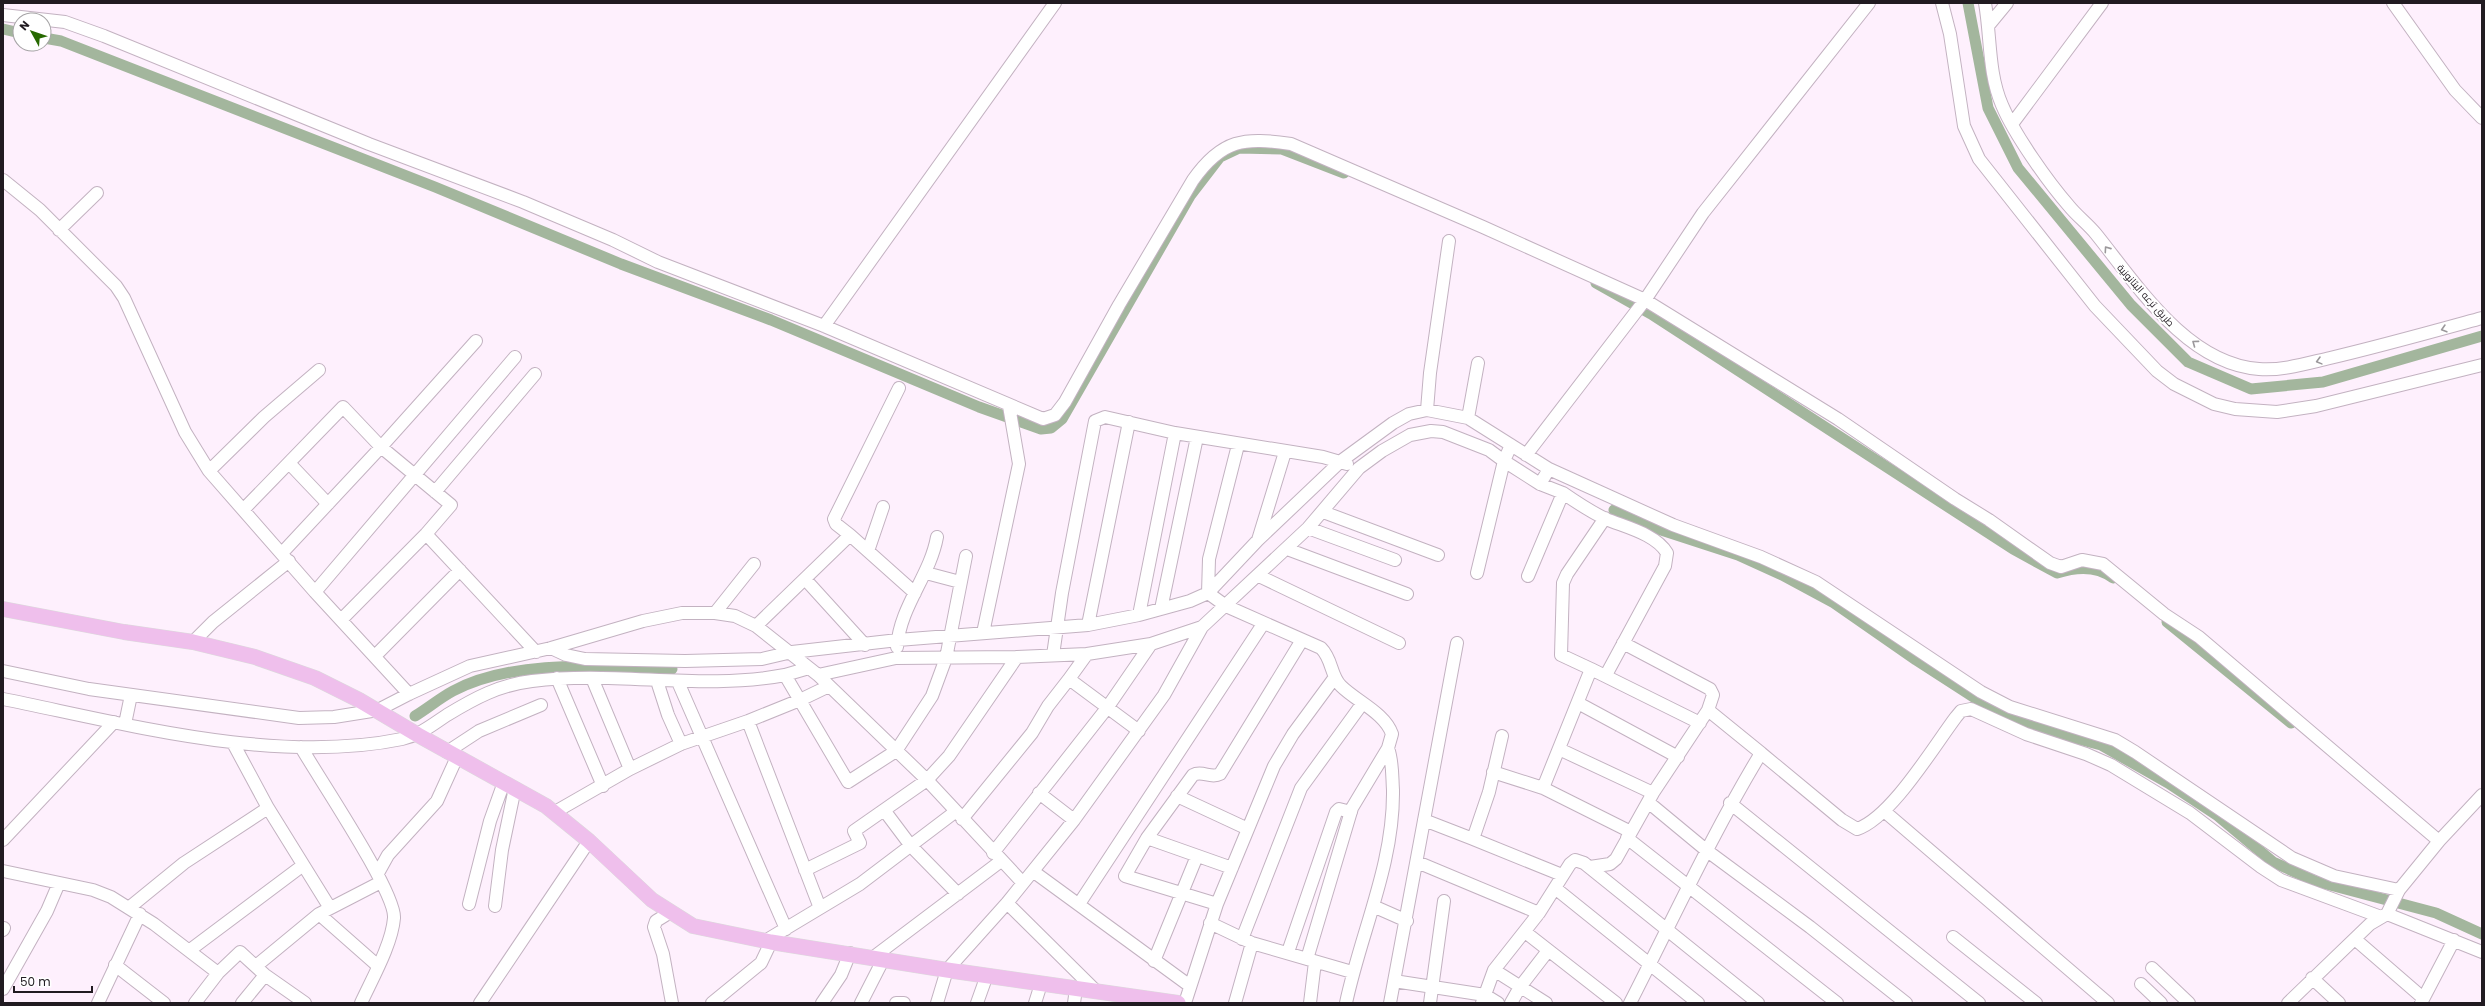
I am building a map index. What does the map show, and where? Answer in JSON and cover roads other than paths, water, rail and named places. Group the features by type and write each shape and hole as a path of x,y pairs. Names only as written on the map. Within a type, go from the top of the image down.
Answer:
{"main road":[{"path":"3,609 111,630 194,642 298,670 378,710 418,735 510,785 555,812 590,841 652,900 669,913 704,929 768,941 879,957 947,970 987,974 1042,984 1075,996 1096,991 1127,999 1178,1003"}],"street":[{"path":"824,326 1056,3"},
{"path":"1526,455 1642,305 1703,213 1869,3"},
{"path":"1942,3 1950,34 1964,126 1979,159 2095,306 2158,371 2174,384 2214,404 2235,409 2277,412 2323,405 2482,365"},
{"name":"طريق ترعه البتانونية","path":"1985,3 1997,89 2012,124 2058,194 2093,230 2115,261 2165,319 2200,346 2235,364 2260,370 2306,364 2398,342 2482,318"},
{"path":"1988,26 2007,3"},
{"path":"2012,124 2102,3"},
{"path":"2393,3 2455,90 2482,118"},
{"path":"3,15 64,22 104,36 369,144 523,202 719,287 824,326 1009,406 1043,419 1049,418 1060,410 1192,180 1218,152 1244,141 1260,139 1291,144 1483,227 1642,305 1838,419 1955,499 1989,520 2050,563 2061,567 2082,560 2103,564 2164,614 2200,637 2439,840"},
{"path":"3,180 59,230 124,298 185,432 209,471 244,509 315,592 409,694"},
{"path":"59,230 97,192"},
{"path":"1427,410 1430,373 1449,241"},
{"path":"194,642 213,622 286,557 328,504 476,341"},
{"path":"315,592 515,357"},
{"path":"1468,418 1478,363"},
{"path":"209,471 264,417 319,370"},
{"path":"435,492 535,374"},
{"path":"899,388 835,517 835,522 915,593"},
{"path":"983,633 1019,464 1009,406"},
{"path":"244,509 343,407 381,447 416,474 451,507 341,620"},
{"path":"551,648 566,655 585,658 685,661 748,660 792,652 865,645 898,640 1088,624 1139,616 1190,601 1208,593 1258,540 1341,462 1393,423 1409,414 1427,410 1468,418 1549,469 1673,525 1761,557 1816,582 1981,692 2010,707 2115,740 2234,818 2276,849 2312,868 2334,876 2398,893"},
{"path":"1053,655 1095,421 1105,417 1175,433 1341,462 1359,468"},
{"path":"1088,624 1129,422"},
{"path":"937,1003 947,970 1008,903 1074,820 1164,695 1202,627 1260,576 1308,528 1359,468 1382,451 1410,436 1431,431 1467,440 1489,450 1540,484 1563,493 1606,518 1624,525 1656,542 1667,553 1665,566 1606,675"},
{"path":"1139,616 1175,433"},
{"path":"1161,609 1197,437"},
{"path":"1208,593 1209,559 1238,445"},
{"path":"1476,572 1504,461 1511,445"},
{"path":"1258,540 1285,452"},
{"path":"289,463 328,504"},
{"path":"1540,484 1549,469"},
{"path":"1528,576 1563,493"},
{"path":"868,551 883,507"},
{"path":"1323,512 1438,555"},
{"path":"1606,518 1567,574 1564,583 1561,655 1606,675 1700,723"},
{"path":"1308,528 1395,560"},
{"path":"426,534 536,652"},
{"path":"756,626 850,535"},
{"path":"896,658 898,640 904,616 926,573 937,537"},
{"path":"1287,549 1407,594"},
{"path":"785,675 848,782 896,751 932,696 946,658 949,636 966,556"},
{"path":"716,613 754,564"},
{"path":"375,656 460,570"},
{"path":"926,573 960,582"},
{"path":"1260,576 1399,643"},
{"path":"805,579 865,645"},
{"path":"1208,593 1226,606 1263,624 1302,640 1324,652 1331,662 1335,677 1341,686 1390,729 1392,734 1388,748 1351,812 1311,960 1310,1003"},
{"path":"3,671 131,694 299,718 334,717 378,710 470,666 536,652 668,616 716,613 735,616 756,626 792,652 814,672 926,780 1023,883"},
{"path":"1079,904 1263,624"},
{"path":"3,699 119,723 233,743 301,747 377,743 418,735 466,704 496,688 557,678 724,682 814,672 896,658 1016,657 1087,654 1151,644 1202,627"},
{"path":"1216,904 1182,895 1125,876 1147,838 1195,774 1216,776 1220,774 1302,640"},
{"path":"1390,1003 1407,921 1457,643"},
{"path":"1590,867 1614,861 1651,797 1708,710 1713,695 1710,689 1623,643"},
{"path":"861,1003 879,957 958,894 997,857 1039,793 1107,708 1151,644"},
{"path":"712,1003 761,963 768,941 871,876 911,846 959,816 1032,733 1048,706 1087,654"},
{"path":"805,870 860,843 854,831 926,780 949,756 1016,657"},
{"path":"685,661 682,682 702,736 739,827 786,929"},
{"path":"1543,788 1578,703 1590,669"},
{"path":"1185,1003 1216,904 1280,754 1335,677"},
{"path":"557,678 603,786"},
{"path":"592,678 630,769"},
{"path":"1069,679 1139,731"},
{"path":"657,681 668,715 681,744"},
{"path":"555,812 603,786 630,769 681,744 748,721 800,700 829,686"},
{"path":"3,840 119,723 131,694"},
{"path":"1578,703 1678,757"},
{"path":"1235,1003 1247,941 1302,788 1362,704"},
{"path":"256,966 324,911 380,878 388,854 437,801 452,754 479,731 541,705"},
{"path":"1708,710 1853,829 1862,828 1884,811 1911,779 1961,711 1971,709 2026,734 2086,754 2111,765 2190,813 2261,867 2281,880 2386,914 2482,952"},
{"path":"748,721 820,908"},
{"path":"1472,839 1494,772 1502,736"},
{"path":"233,743 268,808 302,866 324,911 378,966"},
{"path":"301,747 380,878 393,909 394,918 378,966 361,1003"},
{"path":"1346,1003 1352,972 1373,906 1386,856 1391,826 1392,768 1388,748"},
{"path":"1559,749 1651,797 1706,850 1810,927 1906,1003"},
{"path":"1630,1003 1668,931 1688,885 1730,803 1761,753"},
{"path":"1494,772 1543,788 1629,835 1688,885 1837,1003"},
{"path":"469,904 490,821 510,785"},
{"path":"495,906 510,785"},
{"path":"1039,793 1074,820"},
{"path":"2288,1003 2312,978 2356,940 2370,924 2386,914 2398,893 2439,840 2482,795"},
{"path":"1177,796 1248,829"},
{"path":"1730,803 1979,1003"},
{"path":"98,1003 115,965 135,911 184,863 268,808"},
{"path":"1288,952 1336,812 1339,809 1351,812"},
{"path":"884,810 911,846 958,894"},
{"path":"1884,811 2108,1003"},
{"path":"1424,820 1562,875"},
{"path":"1147,838 1232,868"},
{"path":"480,1003 590,841"},
{"path":"1154,961 1197,856"},
{"path":"1483,999 1494,970 1525,932 1562,875 1575,860 1590,867 1758,1003"},
{"path":"1417,862 1539,912"},
{"path":"190,950 302,866"},
{"path":"1034,872 1190,986"},
{"path":"4,875 59,883 93,890 135,911 190,950 218,973"},
{"path":"4,985 47,911 59,883"},
{"path":"1554,888 1698,1003"},
{"path":"1430,1003 1444,902"},
{"path":"1008,903 1096,991"},
{"path":"1373,906 1407,921"},
{"path":"669,913 656,921 654,924 672,1003"},
{"path":"1210,924 1247,941 1352,972"},
{"path":"1525,932 1547,952 1616,1003"},
{"path":"1953,936 2036,1003"},
{"path":"2356,940 2422,1001 2454,940"},
{"path":"195,1003 218,973 240,952 265,975 305,1003"},
{"path":"1511,1003 1520,987 1547,952"},
{"path":"822,1003 841,975 850,953"},
{"path":"115,965 164,1003"},
{"path":"2152,968 2189,1003"},
{"path":"1494,970 1546,1003"},
{"path":"977,1003 987,974"},
{"path":"242,1003 265,975"},
{"path":"2312,978 2340,1003"},
{"path":"1394,981 1433,988 1498,1003"},
{"path":"1035,1003 1042,984"},
{"path":"2141,984 2161,1003"},
{"path":"896,1003 904,1003"}],"waterway":[{"path":"1968,3 1988,108 2018,168 2131,305 2188,362 2251,389 2323,382 2482,336"},
{"path":"3,29 12,31"},
{"path":"52,39 61,41 435,187 621,264 771,320 979,407 1041,429 1051,428 1062,419 1190,196 1220,157 1239,148 1282,149 1344,173"},
{"path":"1596,283 1651,314 2013,549 2057,573 2071,569 2086,568 2100,571 2113,578"},
{"path":"1614,510 1652,527 1738,555 1782,575 1834,603 1916,660 1981,702 2041,729 2101,745 2168,783 2218,816 2273,862 2315,881 2436,913 2482,934"},
{"path":"2167,622 2291,723"},
{"path":"415,716 453,691 477,680 504,673 532,669 589,666 672,669"}]}
